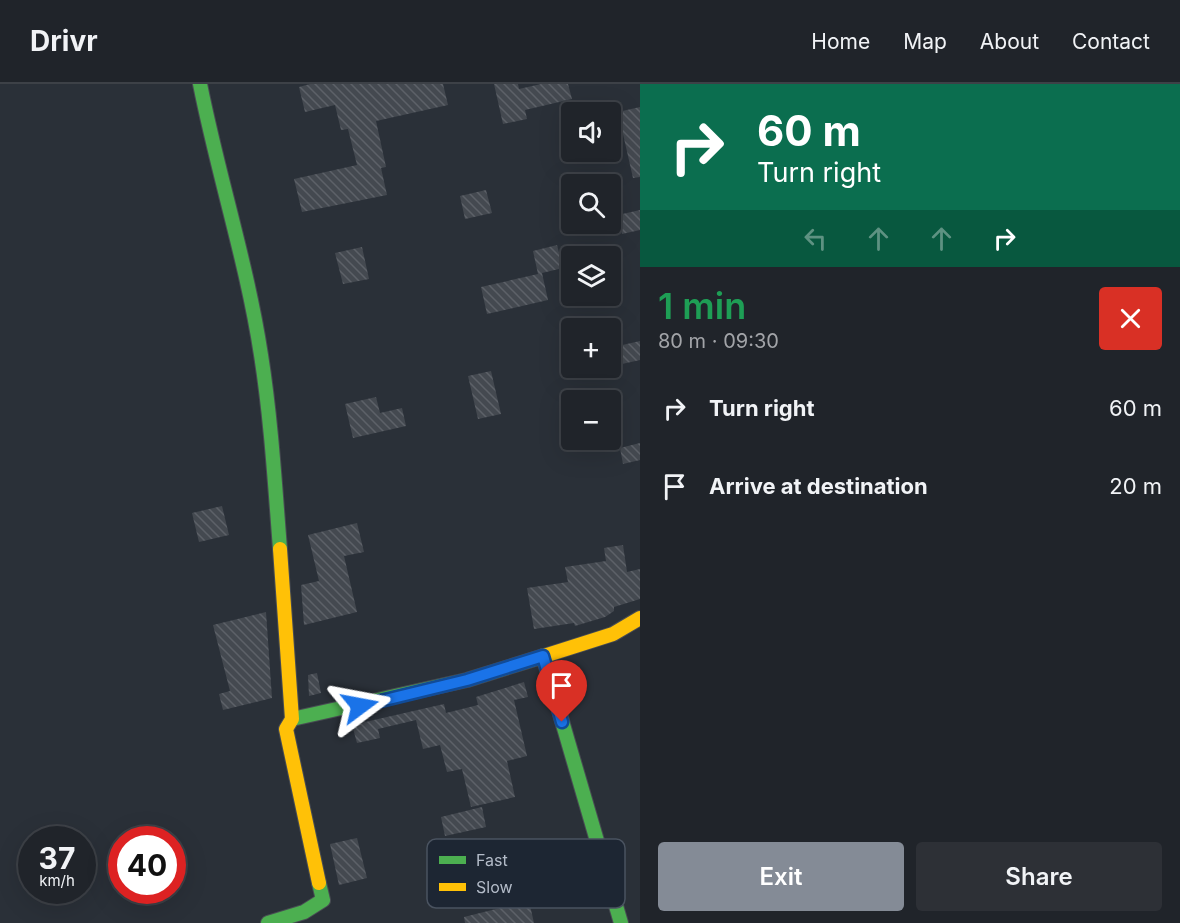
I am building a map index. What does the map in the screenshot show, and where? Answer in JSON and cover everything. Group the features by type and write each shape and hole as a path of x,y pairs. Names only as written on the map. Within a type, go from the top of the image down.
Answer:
{"street":[{"path":"200,84 215,160 232,213 261,355 278,522 292,719 286,729 323,900 304,912 268,923"},
{"path":"292,719 467,680 614,634 640,618"},
{"path":"543,656 596,839"},
{"path":"617,908 621,923"}],"building":[{"path":"310,84 443,84 448,105 376,121 386,167 381,168 387,195 302,212 294,179 357,165 348,129 341,130 335,105 305,112 299,87"},
{"path":"494,84 518,84 519,89 541,84 568,84 572,99 525,110 527,119 503,124"},
{"path":"640,107 640,177 633,178 621,125 621,111"},
{"path":"486,190 492,213 465,219 460,196"},
{"path":"640,210 640,230 622,234 621,214"},
{"path":"557,245 561,268 542,273 548,300 487,314 481,287 538,274 533,251"},
{"path":"362,247 369,279 343,284 335,253"},
{"path":"640,341 640,360 622,364 621,345"},
{"path":"491,371 501,414 478,419 468,376"},
{"path":"376,397 380,413 402,408 406,426 353,438 345,404"},
{"path":"640,443 640,460 623,464 621,448"},
{"path":"222,506 229,535 199,542 192,513"},
{"path":"357,523 364,552 344,556 357,612 304,625 301,585 319,581 308,535"},
{"path":"623,545 627,572 640,569 640,599 614,607 614,611 605,617 575,626 574,623 534,629 527,588 568,582 565,567 606,561 604,548"},
{"path":"266,612 272,698 223,710 219,694 230,691 213,625"},
{"path":"317,673 321,693 309,696 308,675"},
{"path":"524,682 528,697 514,700 527,756 507,761 515,797 471,807 462,769 447,772 440,745 423,749 416,720 378,729 380,738 357,743 352,725 444,704 446,713 478,705 476,697"},
{"path":"482,807 486,827 445,836 441,817"},
{"path":"357,838 367,878 339,885 330,844"},
{"path":"500,908 531,908 534,923 465,923 464,917"}],"traffic: fast":[{"path":"200,84 240,253 261,355 280,549"},
{"path":"543,656 596,839"},
{"path":"292,719 467,680 544,656"},
{"path":"268,923 304,912 323,900 319,883"},
{"path":"617,908 621,923"}],"traffic: slow":[{"path":"280,549 292,719 286,729 319,883"},
{"path":"544,656 613,634 640,618"}],"route":[{"path":"360,706 467,680 543,656 562,722"}]}
